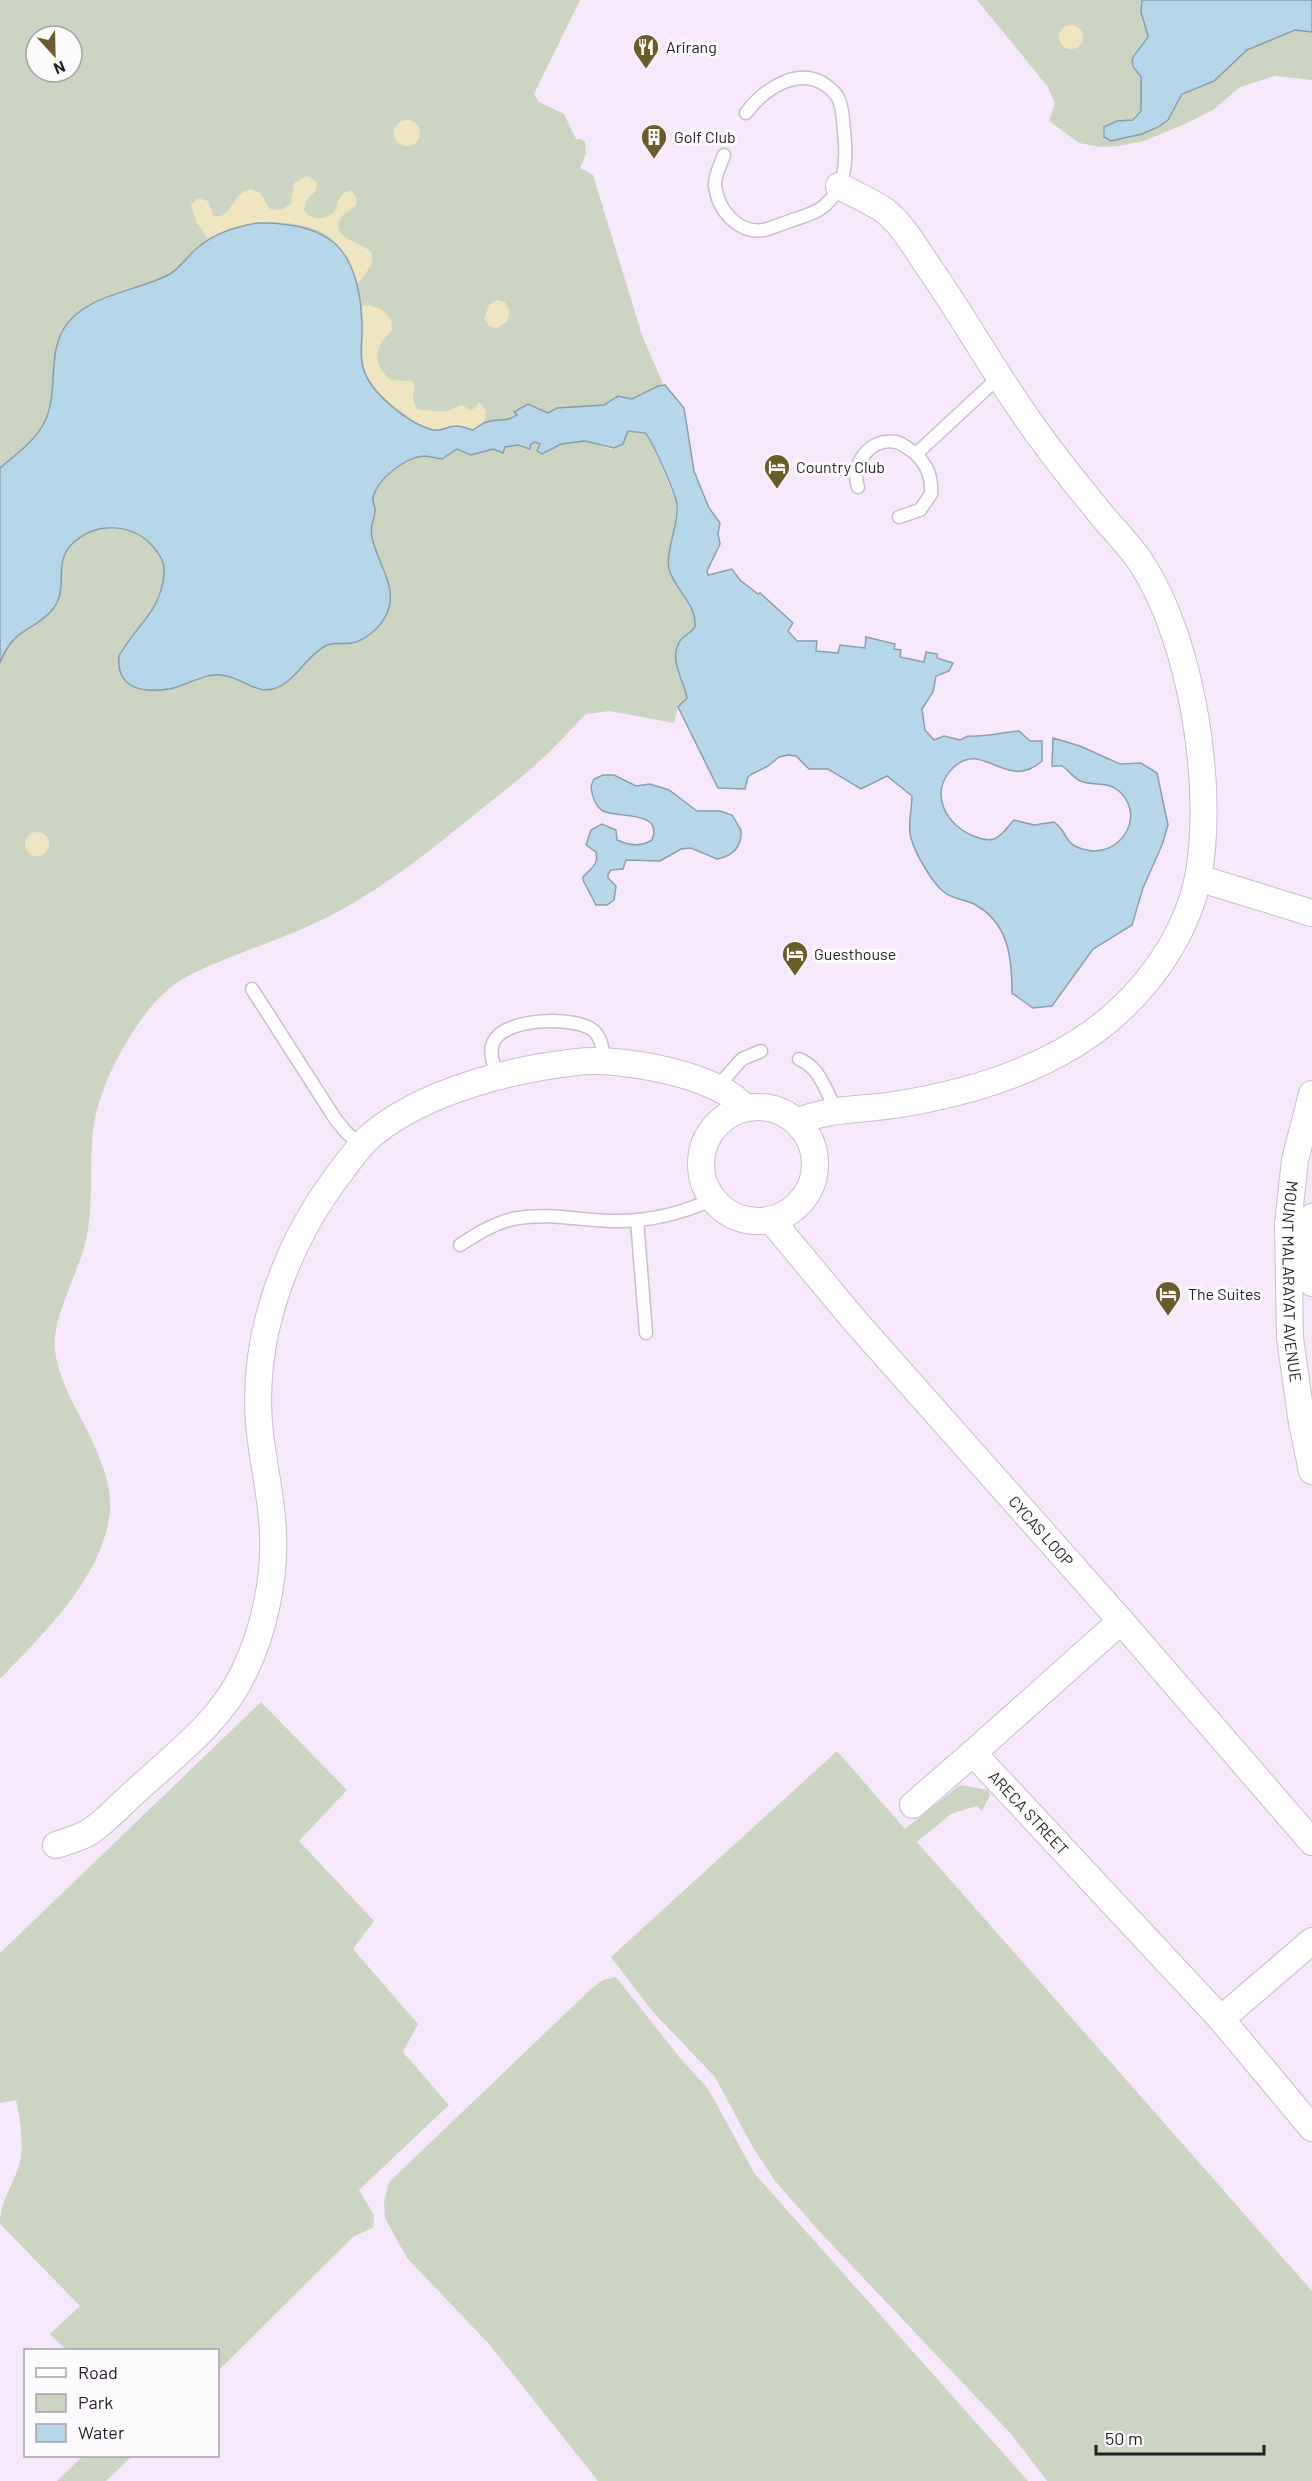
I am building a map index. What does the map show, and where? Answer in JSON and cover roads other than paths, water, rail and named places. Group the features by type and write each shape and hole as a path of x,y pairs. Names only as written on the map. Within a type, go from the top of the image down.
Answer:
{"street":[{"path":"797,1122 812,1115 837,1110 873,1108 942,1096 1030,1068 1078,1043 1123,1007 1153,974 1187,914 1198,878 1204,806 1189,691 1169,618 1142,564 1026,417 905,232 883,209 839,186"},
{"path":"1198,878 1312,913"},
{"path":"56,1845 90,1832 210,1723 244,1672 264,1613 272,1568 271,1510 259,1414 262,1358 269,1316 285,1268 304,1226 324,1193 361,1145 384,1126 419,1106 498,1077 554,1064 604,1062 645,1066 718,1086 745,1108"},
{"name":"MOUNT MALARAYAT AVENUE","path":"1312,1094 1303,1160 1288,1224 1290,1338 1302,1423 1312,1472"},
{"path":"745,1108 782,1112 797,1122 808,1136 814,1153 815,1170 811,1188 801,1202 787,1214 771,1220 756,1222 740,1219 727,1213 712,1199 701,1172 701,1156 706,1139 716,1125 729,1115 745,1108"},
{"name":"MOUNT MALARAYAT AVENUE","path":"1312,1217 1312,1283"},
{"name":"CYCAS LOOP","path":"771,1220 855,1321 1121,1621 1312,1842"},
{"path":"913,1805 1121,1621"},
{"name":"ARECA STREET","path":"973,1753 1221,2019 1312,2128"},
{"path":"1221,2019 1312,1941"}],"lane":[{"path":"724,155 715,185 726,213 742,227 764,230 812,213 823,207 839,186 847,157 841,106 833,90 820,81 807,78 793,79 765,93 746,113"},
{"path":"916,454 999,378"},
{"path":"858,487 855,478 856,469 860,459 871,448 886,441 897,442 916,454 929,472 931,494 920,510 899,517"},
{"path":"252,989 336,1120 361,1145"},
{"path":"498,1077 492,1052 493,1042 504,1030 519,1025 559,1020 584,1025 594,1031 600,1040 604,1062"},
{"path":"718,1086 742,1059 761,1051"},
{"path":"799,1059 809,1063 819,1074 824,1089 837,1110"},
{"path":"460,1245 499,1224 516,1218 539,1216 612,1221 637,1220 683,1211 712,1199"},
{"path":"637,1220 646,1333"}],"water":[{"path":"1142,0 1312,0 1312,32 1295,30 1247,50 1214,81 1182,94 1168,120 1158,127 1142,134 1111,141 1104,137 1104,127 1117,121 1133,120 1141,111 1141,76 1135,70 1132,60 1148,36 1141,12"},
{"path":"258,223 305,228 323,235 337,245 355,276 360,298 361,352 367,378 392,406 423,427 442,430 457,426 473,430 485,423 513,417 517,415 514,412 528,404 548,413 557,408 604,405 618,396 632,399 658,386 665,385 684,408 694,471 709,508 720,523 718,534 720,544 707,571 708,575 732,569 740,580 758,594 760,593 793,623 788,631 797,641 817,641 816,651 838,653 840,645 865,648 866,637 895,644 894,649 901,650 900,657 924,662 926,652 937,654 937,658 953,663 949,671 936,676 933,692 922,709 925,730 934,740 944,736 960,740 968,736 1019,731 1030,741 1042,741 1042,761 1029,769 1017,771 1006,769 975,759 964,760 953,768 945,778 941,798 949,817 966,832 992,840 1000,836 1014,820 1034,825 1054,822 1070,842 1079,848 1098,851 1118,842 1125,834 1131,815 1122,794 1107,785 1080,781 1062,766 1052,766 1053,738 1080,746 1120,764 1141,763 1157,773 1168,825 1143,888 1132,925 1093,949 1052,1006 1033,1008 1012,993 1009,954 1006,942 995,921 974,904 944,892 924,867 910,833 912,796 887,776 861,789 828,769 809,769 796,756 788,755 779,757 748,777 745,789 718,788 678,707 687,698 676,663 677,648 680,641 695,627 695,619 693,611 669,569 669,554 677,513 676,499 658,456 645,433 628,431 623,444 614,448 585,441 561,444 542,454 537,451 540,444 535,442 531,444 530,449 518,445 505,447 503,453 493,449 471,455 457,449 442,459 424,456 401,464 381,483 373,499 375,510 371,529 372,537 387,578 390,598 389,609 384,619 378,627 361,640 325,646 288,681 273,689 260,689 221,675 208,676 159,690 141,689 127,682 119,667 119,656 153,609 162,587 164,570 161,558 146,540 126,530 114,528 91,532 71,545 63,560 58,601 46,617 11,642 0,663 0,468 30,442 44,423 51,400 55,353 63,330 72,318 97,301 170,274 196,249 217,235"},
{"path":"603,775 614,775 636,786 650,784 669,790 697,811 720,811 732,815 741,830 738,846 728,856 717,859 691,848 681,849 660,861 626,860 623,869 611,870 608,874 608,878 616,886 614,900 607,905 596,905 583,880 596,860 596,852 586,845 591,830 602,824 616,830 617,840 643,844 652,840 654,830 645,819 610,813 598,806 591,786 594,779"}],"place":[{"name":"Arirang","path":"646,70"},
{"name":"Golf Club","path":"654,160"},
{"name":"Country Club","path":"777,490"},
{"name":"Guesthouse","path":"795,977"},
{"name":"The Suites","path":"1168,1317"}]}
